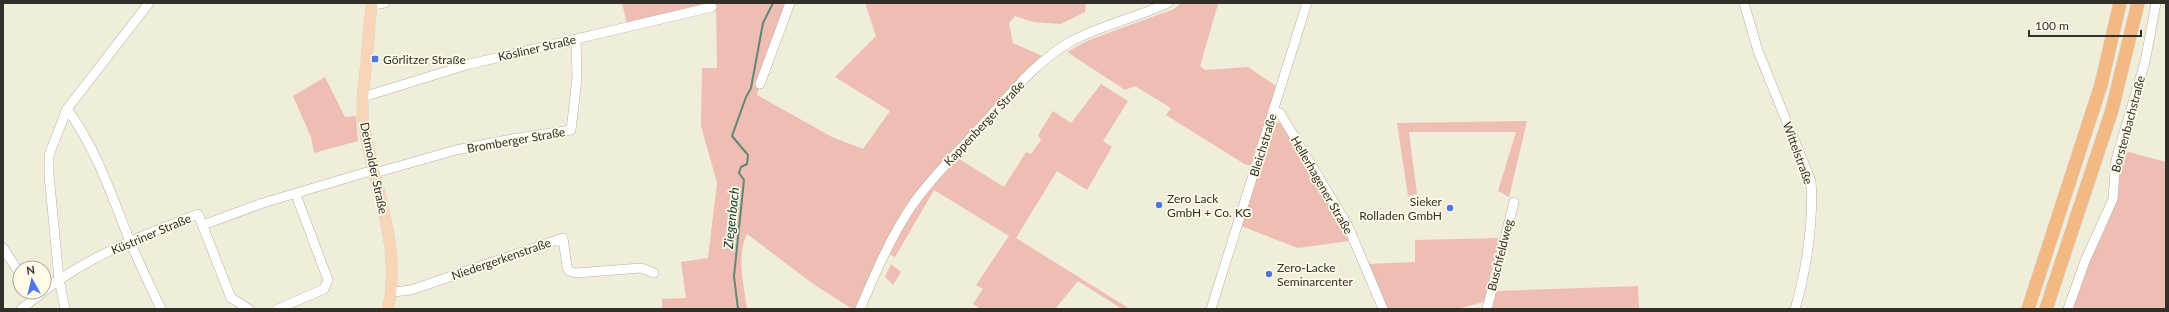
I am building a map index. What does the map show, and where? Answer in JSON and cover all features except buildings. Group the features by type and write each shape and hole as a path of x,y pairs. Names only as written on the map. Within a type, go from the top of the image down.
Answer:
{"highway":[{"path":"2028,309 2092,114 2120,3"},
{"path":"2046,309 2112,110 2138,3"}],"main road":[{"name":"Detmolder Straße","path":"372,4 363,97 363,118 373,172 388,228 393,272 392,292 388,309"}],"street":[{"path":"64,309 59,279 48,162 55,136 67,109 148,3"},
{"path":"372,4 385,3"},
{"path":"760,84 790,3"},
{"name":"Kappenberger Straße","path":"860,309 873,277 913,204 938,172 1015,88 1038,66 1070,43 1107,25 1148,12 1168,3"},
{"name":"Bleichstraße","path":"1211,309 1307,3"},
{"name":"Wittelstraße","path":"1744,3 1758,50 1811,181 1812,205 1804,271 1795,309"},
{"name":"Borstenbachstraße","path":"2068,309 2085,261 2113,199 2116,160 2145,62 2156,3"},
{"name":"Kösliner Straße","path":"363,97 470,64 712,7"},
{"name":"Bromberger Straße","path":"373,172 456,150 512,139 571,130 578,78 576,39"},
{"path":"67,109 83,133 95,156 129,240 161,309"},
{"name":"Hellerhagener Straße","path":"1274,111 1280,114 1348,226 1383,309"},
{"name":"Küstriner Straße","path":"52,284 129,240 198,214 203,225 263,203 373,172"},
{"path":"278,309 324,289 328,280 296,194"},
{"name":"Buschfeldweg","path":"1487,309 1514,202"},
{"path":"203,225 231,298 249,309"},
{"name":"Niedergerkenstraße","path":"392,292 411,290 563,238 567,267 569,271 576,273 642,268 654,273"},
{"path":"3,248 12,262"},
{"name":"Küstriner Straße","path":"20,309 31,300"}],"shaded area":[{"path":"622,3 788,3 757,95 832,137 863,149 890,111 835,77 876,36 865,3 1086,3 1085,12 1061,24 1033,22 1015,16 1009,23 1013,43 1049,59 956,157 1004,187 1026,152 1031,154 1041,140 1038,135 1053,111 1071,123 1101,84 1128,101 1103,141 1112,147 1087,190 1057,171 1016,238 1130,309 1122,309 1078,281 1055,309 981,309 973,304 983,289 976,285 1009,236 934,190 895,257 889,254 860,309 852,309 812,283 747,234 741,261 747,309 662,309 662,299 686,298 681,262 708,258 717,183 701,126 702,68 717,68 716,5 627,24"},
{"path":"1181,3 1218,4 1200,66 1205,70 1248,67 1276,86 1251,165 1246,165 1166,115 1171,108 1135,86 1125,90 1067,52 1089,40 1174,9"},
{"path":"325,77 345,117 356,116 358,141 314,153 311,137 293,96"},
{"path":"1527,121 1509,197 1498,191 1516,132 1409,132 1417,194 1408,196 1397,123"},
{"path":"1276,123 1280,123 1286,130 1349,241 1298,248 1241,226 1272,127"},
{"path":"2121,150 2166,162 2166,309 2070,309 2112,211"},
{"path":"1499,238 1484,302 1457,309 1386,309 1366,264 1415,262 1415,240"},
{"path":"891,264 901,272 893,285 885,277"},
{"path":"1638,286 1639,309 1490,309 1494,291"}],"waterway":[{"name":"Ziegenbach","path":"738,309 734,276 744,180 739,173 741,167 747,164 748,155 732,136 746,97 751,88 763,23 773,3"}],"place":[{"name":"Görlitzer Straße","path":"375,59"},
{"name":"Zero Lack GmbH + Co. KG","path":"1159,205"},
{"name":"Sieker Rolladen GmbH","path":"1450,208"},
{"name":"Zero-Lacke Seminarcenter","path":"1269,274"}]}
